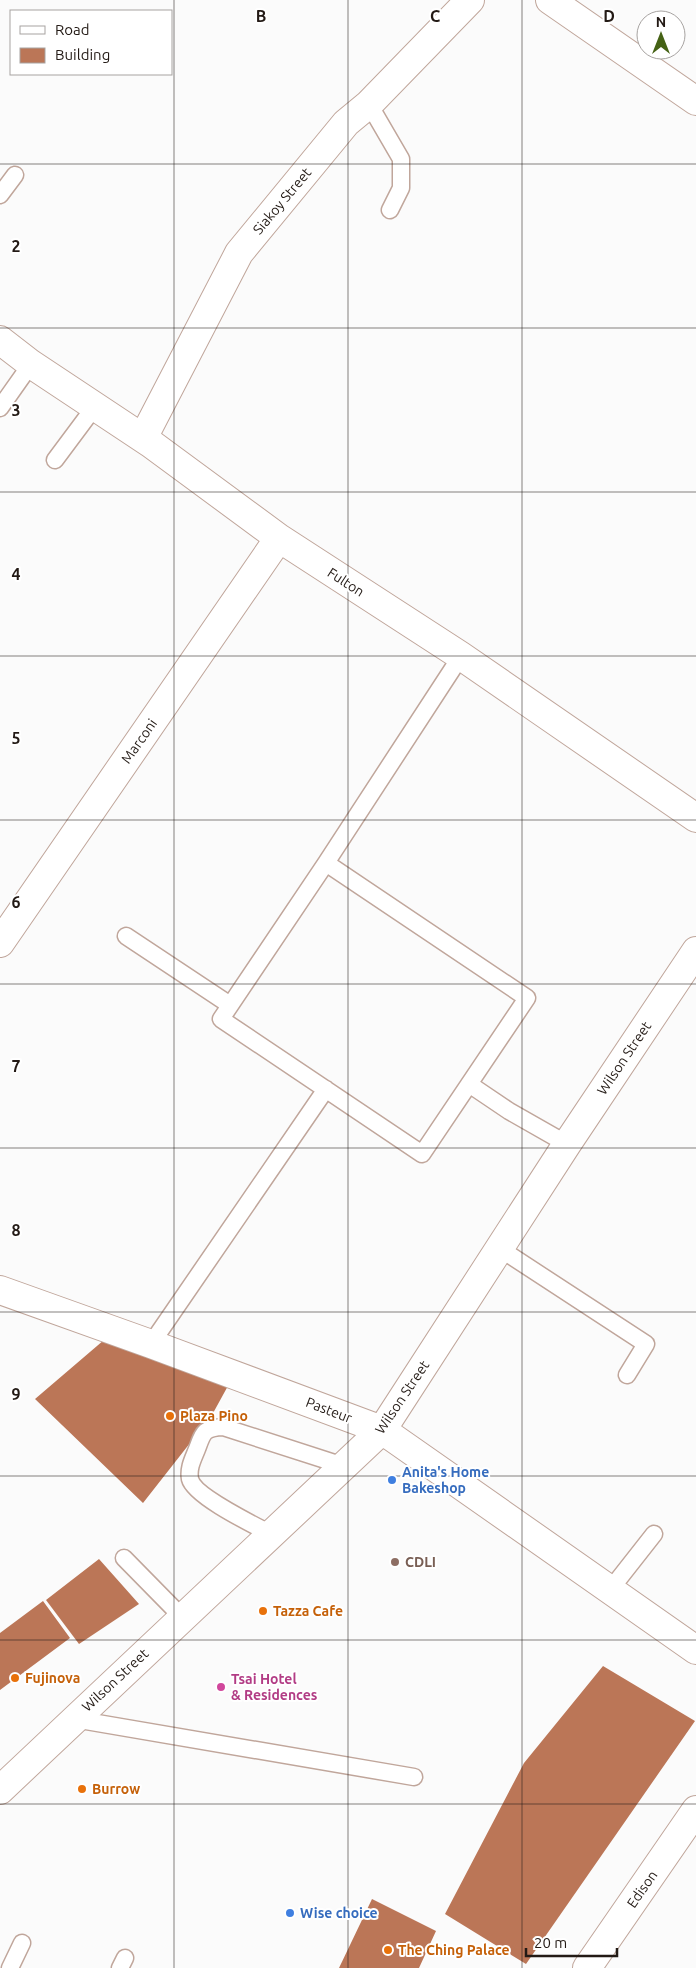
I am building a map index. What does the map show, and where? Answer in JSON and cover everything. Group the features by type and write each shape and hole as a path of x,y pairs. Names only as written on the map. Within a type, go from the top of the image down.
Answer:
{"street":[{"name":"Siakoy Street","path":"143,438 239,253 346,123 369,104 470,0"},
{"path":"550,0 696,101"},
{"name":"Fulton","path":"0,340 31,364 96,405 143,438 279,538 461,656 696,818"},
{"name":"Marconi","path":"0,943 279,538"},
{"name":"Wilson Street","path":"0,1790 382,1430 567,1144 696,952"},
{"name":"Pasteur","path":"0,1290 382,1430 696,1650"},
{"name":"Edison","path":"587,1968 696,1810"}],"lane":[{"path":"369,104 401,159 401,188 390,210"},
{"path":"0,196 15,175"},
{"path":"0,408 31,364"},
{"path":"55,460 96,405"},
{"path":"326,863 527,998 422,1154 221,1018 326,863 461,656"},
{"path":"126,936 230,1005"},
{"path":"468,1084 567,1144"},
{"path":"151,1344 326,1089"},
{"path":"499,1248 646,1344 627,1374"},
{"path":"271,1534 204,1496 190,1481 189,1468 204,1432 211,1428 222,1427 344,1466"},
{"path":"610,1590 654,1534"},
{"path":"124,1558 182,1618"},
{"path":"74,1719 414,1777"},
{"path":"10,1968 22,1943"}],"building":[{"path":"111,1334 229,1384 212,1415 143,1503 35,1399"},
{"path":"99,1559 139,1604 79,1644 46,1600"},
{"path":"43,1601 70,1638 0,1690 0,1633"},
{"path":"603,1666 695,1721 526,1964 445,1914 524,1763"},
{"name":"The Ching Palace","path":"372,1899 436,1931 419,1968 339,1968"}],"place":[{"name":"Plaza Pino","path":"170,1416"},
{"name":"Anita's Home Bakeshop","path":"392,1480"},
{"name":"CDLI","path":"395,1562"},
{"name":"Tazza Cafe","path":"263,1611"},
{"name":"Fujinova","path":"15,1678"},
{"name":"Tsai Hotel & Residences","path":"221,1687"},
{"name":"Burrow","path":"82,1789"},
{"name":"Wise choice","path":"290,1913"},
{"name":"The Ching Palace","path":"388,1950"}]}
